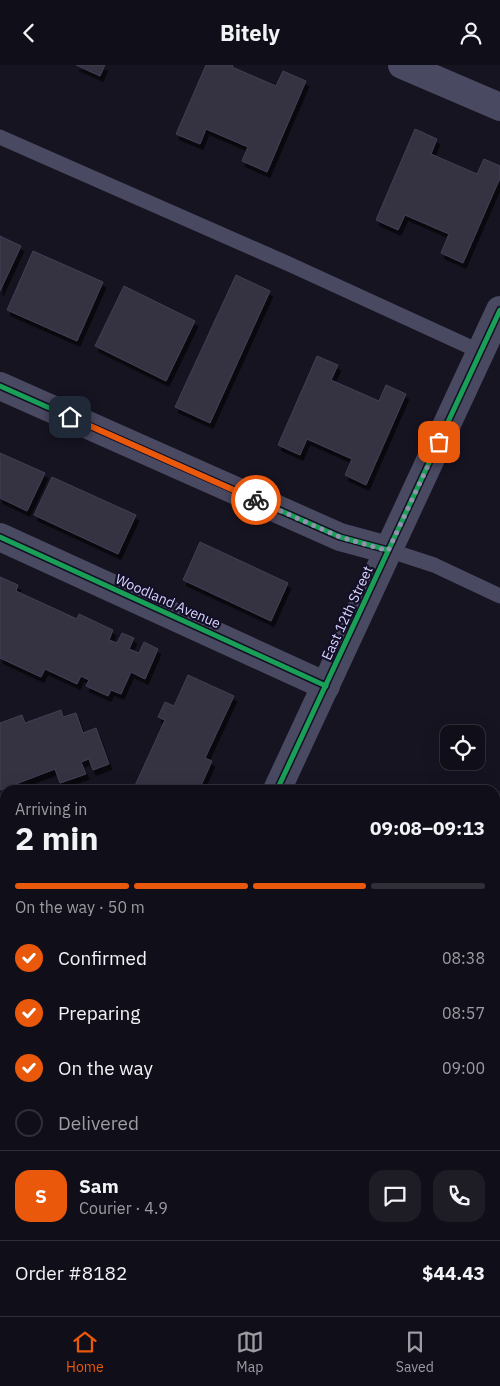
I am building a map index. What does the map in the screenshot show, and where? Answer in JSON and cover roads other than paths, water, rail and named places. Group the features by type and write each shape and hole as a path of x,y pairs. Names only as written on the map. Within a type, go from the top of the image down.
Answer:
{"street":[{"path":"402,65 500,107"},
{"name":"East 12th Street","path":"279,785 500,310"},
{"path":"0,386 340,537 388,551"},
{"name":"Woodland Avenue","path":"0,537 326,686"}],"lane":[{"path":"0,137 291,265 480,352"},
{"path":"388,551 428,563 500,596"}]}
